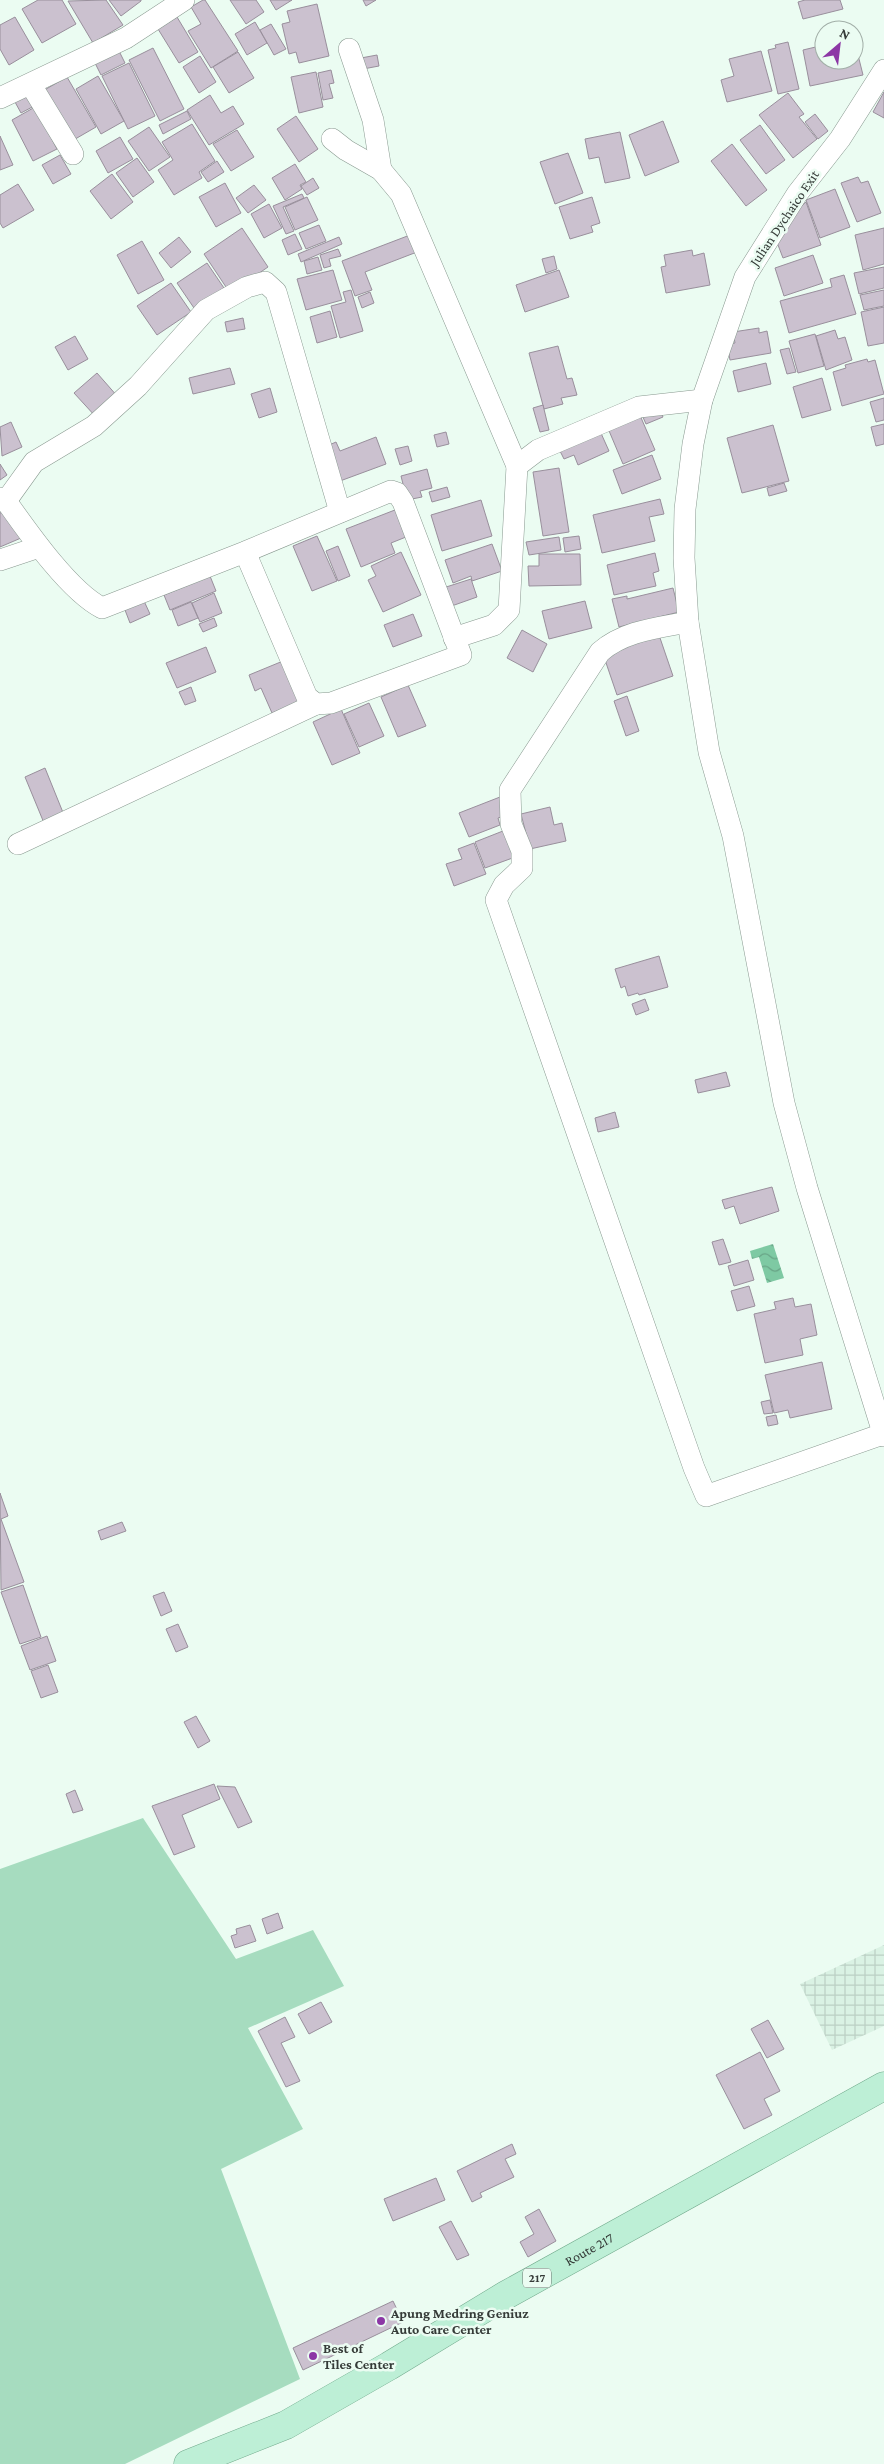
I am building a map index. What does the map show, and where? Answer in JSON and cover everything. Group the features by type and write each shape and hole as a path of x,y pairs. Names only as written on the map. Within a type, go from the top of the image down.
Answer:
{"main road":[{"name":"Route 217","path":"188,2464 286,2425 389,2366 506,2295 884,2086"}],"street":[{"path":"0,98 31,85 126,38 184,0"},
{"path":"349,49 373,120 381,170"},
{"name":"Julian Dychaico Exit","path":"884,70 840,139 797,194 745,277 702,400 690,467 685,509 684,558 688,622 709,752 732,836 784,1103 807,1188 884,1435"},
{"path":"31,85 74,154"},
{"path":"332,139 346,150 381,170 401,194 517,466 509,610 494,625 454,638"},
{"path":"18,844 316,704 331,703 461,655 398,493 391,491 245,552 102,608 88,601 40,547 3,500 34,462 94,426 138,386 206,310 247,287 265,282 276,292 340,512"},
{"path":"517,466 538,450 639,407 702,400"},
{"path":"0,560 40,547"},
{"path":"245,552 307,697 316,704"},
{"path":"688,622 632,634 609,644 600,652 510,790 511,824 522,851 522,868 504,886 496,900 694,1468 706,1496 884,1435"}],"shaded area":[{"path":"143,1818 236,1959 313,1930 344,1986 248,2028 303,2129 221,2169 300,2379 125,2464 0,2464 0,1869"},
{"path":"884,1945 884,2026 832,2050 800,1984"}],"water":[{"path":"773,1244 784,1278 767,1283 759,1257 752,1259 750,1251"}],"building":[{"path":"38,0 62,0 76,24 42,43 22,9"},
{"path":"106,0 123,25 93,43 68,1"},
{"path":"109,0 141,0 141,1 121,16"},
{"path":"205,0 238,51 211,68 188,31 201,24 191,7"},
{"path":"230,0 256,0 264,12 246,24"},
{"path":"270,0 292,0 276,10"},
{"path":"363,0 376,0 366,6"},
{"path":"805,0 840,0 843,9 803,19 798,2"},
{"path":"317,4 329,56 299,63 296,52 289,54 282,24 290,22 287,11"},
{"path":"15,17 34,50 9,65 0,49 0,25"},
{"path":"177,17 198,52 179,63 158,29"},
{"path":"255,22 267,43 247,55 235,34"},
{"path":"271,24 286,49 274,55 260,30"},
{"path":"788,42 799,89 778,94 768,50 776,48 775,45"},
{"path":"814,47 814,70 862,70 863,75 810,86 803,50"},
{"path":"153,48 184,109 160,121 129,60"},
{"path":"118,49 125,63 101,75 94,61"},
{"path":"761,51 772,91 727,102 721,80 734,76 729,59"},
{"path":"238,52 254,78 229,93 213,67"},
{"path":"377,55 379,66 363,69 361,58"},
{"path":"200,56 216,82 199,93 183,67"},
{"path":"129,63 155,116 128,129 102,76"},
{"path":"331,70 334,83 329,84 333,98 323,100 318,73"},
{"path":"316,72 323,107 299,113 291,77"},
{"path":"98,76 124,121 101,134 76,89"},
{"path":"67,77 96,127 70,142 41,92"},
{"path":"884,92 884,118 873,112"},
{"path":"788,93 804,114 799,117 817,139 793,158 759,115"},
{"path":"30,94 36,105 21,113 15,102"},
{"path":"210,95 221,113 233,106 244,124 209,145 187,110"},
{"path":"35,107 57,149 33,161 12,120"},
{"path":"187,111 191,119 163,134 159,125"},
{"path":"815,114 828,131 818,139 805,122"},
{"path":"296,116 318,149 299,162 277,129"},
{"path":"663,121 679,162 645,176 629,135"},
{"path":"192,124 215,161 199,172 202,178 174,195 158,170 173,160 162,142"},
{"path":"760,125 785,160 766,174 740,140"},
{"path":"149,127 170,157 149,171 128,141"},
{"path":"237,130 254,157 231,171 213,144"},
{"path":"620,132 630,178 605,183 599,157 589,159 585,139"},
{"path":"0,136 13,165 0,170"},
{"path":"120,137 133,159 108,173 96,151"},
{"path":"732,144 767,190 746,206 711,161"},
{"path":"568,153 583,193 555,204 540,162"},
{"path":"60,155 71,174 53,184 42,165"},
{"path":"137,158 154,182 133,197 116,173"},
{"path":"217,161 224,172 208,182 201,172"},
{"path":"295,164 306,182 300,185 302,189 285,200 272,178"},
{"path":"112,174 133,202 111,219 90,191"},
{"path":"858,177 861,183 868,181 881,213 857,222 841,183"},
{"path":"313,178 319,188 307,195 301,186"},
{"path":"225,183 241,213 216,227 199,197"},
{"path":"18,184 34,210 3,228 0,223 0,195"},
{"path":"254,185 266,200 248,213 236,198"},
{"path":"835,189 850,227 820,238 806,200"},
{"path":"302,194 304,198 283,207 294,231 286,234 273,206"},
{"path":"307,197 318,220 295,230 285,207"},
{"path":"592,197 600,223 591,226 593,232 570,239 559,207"},
{"path":"806,202 821,245 783,258 773,232"},
{"path":"269,204 282,228 264,238 251,214"},
{"path":"319,225 326,241 306,249 299,233"},
{"path":"242,228 268,267 230,293 204,254"},
{"path":"884,228 884,264 863,270 855,235"},
{"path":"295,234 302,249 288,255 282,240"},
{"path":"410,235 417,252 365,272 372,290 355,296 342,261"},
{"path":"179,237 191,252 171,268 159,253"},
{"path":"339,237 342,244 301,262 298,254"},
{"path":"142,241 164,280 138,294 117,255"},
{"path":"338,249 341,256 329,259 331,266 324,268 320,255"},
{"path":"692,250 693,256 704,253 710,285 666,293 661,267 666,266 664,255"},
{"path":"813,255 823,283 784,296 775,268"},
{"path":"554,256 557,269 546,273 542,259"},
{"path":"318,257 322,270 307,274 304,261"},
{"path":"207,263 224,288 194,308 177,283"},
{"path":"884,267 884,288 859,294 854,273"},
{"path":"333,270 342,300 306,310 297,279"},
{"path":"559,270 569,297 525,312 516,285"},
{"path":"844,275 856,314 789,333 780,301 832,287 830,279"},
{"path":"171,283 191,312 157,335 137,306"},
{"path":"351,290 363,331 340,338 331,306 346,302 343,292"},
{"path":"884,290 884,306 864,310 860,295"},
{"path":"370,292 374,303 362,308 358,297"},
{"path":"884,307 884,343 868,346 861,312"},
{"path":"330,311 337,337 317,343 310,317"},
{"path":"243,318 245,329 227,332 225,322"},
{"path":"759,328 759,333 767,331 771,353 730,360 727,344 735,343 733,332"},
{"path":"835,330 838,339 845,337 852,360 826,370 816,336"},
{"path":"815,334 824,366 798,373 789,341"},
{"path":"75,336 88,359 68,370 55,347"},
{"path":"558,346 567,379 572,378 577,395 561,398 563,404 544,409 529,353"},
{"path":"789,348 796,372 787,374 780,350"},
{"path":"867,359 868,362 875,360 884,394 842,406 833,372 846,368 845,365"},
{"path":"766,363 771,384 738,392 733,371"},
{"path":"230,368 235,384 193,394 189,378"},
{"path":"97,373 118,397 96,417 74,393"},
{"path":"822,378 831,410 802,418 793,387"},
{"path":"270,388 277,412 259,418 251,394"},
{"path":"884,398 884,420 876,422 870,402"},
{"path":"543,405 549,430 540,432 533,408"},
{"path":"659,408 663,417 646,424 642,415"},
{"path":"639,413 655,450 623,464 607,426"},
{"path":"11,422 22,447 2,456 0,427"},
{"path":"884,424 884,444 876,446 871,427"},
{"path":"773,425 789,481 742,493 727,438"},
{"path":"600,431 609,451 578,465 574,455 564,459 559,449"},
{"path":"446,432 449,444 437,447 434,435"},
{"path":"376,437 386,464 340,481 327,446 336,442 340,451"},
{"path":"408,446 412,461 400,465 395,449"},
{"path":"652,455 661,479 622,494 613,470"},
{"path":"0,464 7,475 0,480"},
{"path":"559,468 569,532 543,536 533,472"},
{"path":"427,469 432,488 420,491 422,497 407,500 401,476"},
{"path":"784,483 787,491 769,496 767,488"},
{"path":"447,487 450,497 432,502 429,492"},
{"path":"660,499 664,514 649,517 655,541 602,553 593,515"},
{"path":"481,500 492,536 442,551 431,515"},
{"path":"400,508 411,535 391,543 395,553 361,567 346,529"},
{"path":"8,509 21,538 0,547 0,513"},
{"path":"317,536 337,581 312,591 293,546"},
{"path":"579,536 581,549 565,552 563,538"},
{"path":"559,537 561,550 529,555 526,542"},
{"path":"492,544 502,571 472,581 471,576 453,583 445,560"},
{"path":"338,546 350,576 338,581 326,551"},
{"path":"401,552 421,595 383,612 368,580 376,576 371,566"},
{"path":"655,553 659,571 653,573 656,586 614,595 607,565"},
{"path":"539,554 580,554 581,585 529,586 528,566 539,566"},
{"path":"210,576 216,591 170,610 164,595"},
{"path":"471,579 477,597 446,608 440,589"},
{"path":"673,588 679,612 619,627 612,599 627,596 627,599"},
{"path":"214,593 222,613 200,622 192,603"},
{"path":"144,601 150,614 130,623 125,610"},
{"path":"585,601 592,628 549,639 542,611"},
{"path":"191,602 198,618 178,626 172,610"},
{"path":"413,614 422,636 393,647 384,625"},
{"path":"214,618 217,626 203,632 199,624"},
{"path":"522,630 547,644 533,672 507,658"},
{"path":"659,635 673,676 617,695 603,654"},
{"path":"206,647 216,672 177,688 166,663"},
{"path":"283,661 300,702 272,713 261,688 255,691 249,675"},
{"path":"408,685 426,726 398,737 381,697"},
{"path":"191,687 196,701 185,705 179,692"},
{"path":"627,696 639,731 626,736 614,701"},
{"path":"369,703 384,736 359,747 344,714"},
{"path":"341,709 360,753 332,765 313,722"},
{"path":"45,768 64,815 44,823 25,777"},
{"path":"500,797 507,815 498,818 500,825 469,837 459,813"},
{"path":"550,807 554,825 562,823 566,841 530,849 521,814"},
{"path":"508,829 518,856 485,868 475,842"},
{"path":"474,843 486,874 454,886 446,864 462,859 458,849"},
{"path":"659,956 668,987 628,996 625,986 621,988 615,969"},
{"path":"645,999 649,1010 636,1015 632,1004"},
{"path":"726,1072 730,1086 698,1093 695,1080"},
{"path":"615,1112 619,1127 598,1132 595,1118"},
{"path":"772,1187 779,1211 740,1224 734,1206 725,1209 722,1200"},
{"path":"723,1239 731,1262 719,1265 712,1242"},
{"path":"748,1260 754,1280 734,1286 728,1266"},
{"path":"749,1286 755,1306 737,1311 731,1291"},
{"path":"793,1298 795,1307 811,1304 817,1335 800,1339 803,1355 765,1363 754,1314 776,1309 774,1302"},
{"path":"822,1362 832,1409 790,1418 788,1410 774,1413 765,1375"},
{"path":"770,1400 773,1413 764,1414 761,1402"},
{"path":"776,1415 778,1424 768,1426 766,1417"},
{"path":"0,1493 8,1516 1,1519 24,1582 1,1590"},
{"path":"122,1522 126,1531 101,1540 98,1531"},
{"path":"23,1585 41,1637 20,1644 1,1592"},
{"path":"164,1592 172,1611 161,1616 153,1596"},
{"path":"178,1624 188,1647 176,1652 166,1629"},
{"path":"47,1636 56,1661 30,1670 21,1646"},
{"path":"48,1665 58,1692 41,1698 31,1671"},
{"path":"196,1716 210,1741 198,1748 184,1722"},
{"path":"214,1784 220,1799 182,1815 195,1847 174,1855 152,1806"},
{"path":"217,1786 235,1787 252,1822 238,1828"},
{"path":"75,1790 83,1810 73,1813 66,1794"},
{"path":"278,1913 283,1928 267,1934 262,1919"},
{"path":"250,1925 256,1941 235,1948 231,1936 237,1934 236,1929"},
{"path":"321,2002 332,2022 309,2034 298,2014"},
{"path":"285,2017 295,2037 281,2043 300,2081 286,2087 258,2031"},
{"path":"768,2020 784,2049 767,2058 751,2029"},
{"path":"760,2052 780,2091 764,2099 772,2115 744,2129 716,2075"},
{"path":"512,2144 516,2154 505,2159 514,2177 480,2193 482,2197 472,2202 457,2171"},
{"path":"436,2178 445,2200 393,2221 384,2199"},
{"path":"539,2209 556,2241 528,2257 520,2242 534,2234 525,2217"},
{"path":"451,2221 469,2255 457,2260 439,2227"},
{"path":"393,2301 403,2322 303,2370 293,2348"}],"place":[{"name":"Apung Medring Geniuz Auto Care Center","path":"381,2321"},
{"name":"Best of Tiles Center","path":"313,2356"}]}
